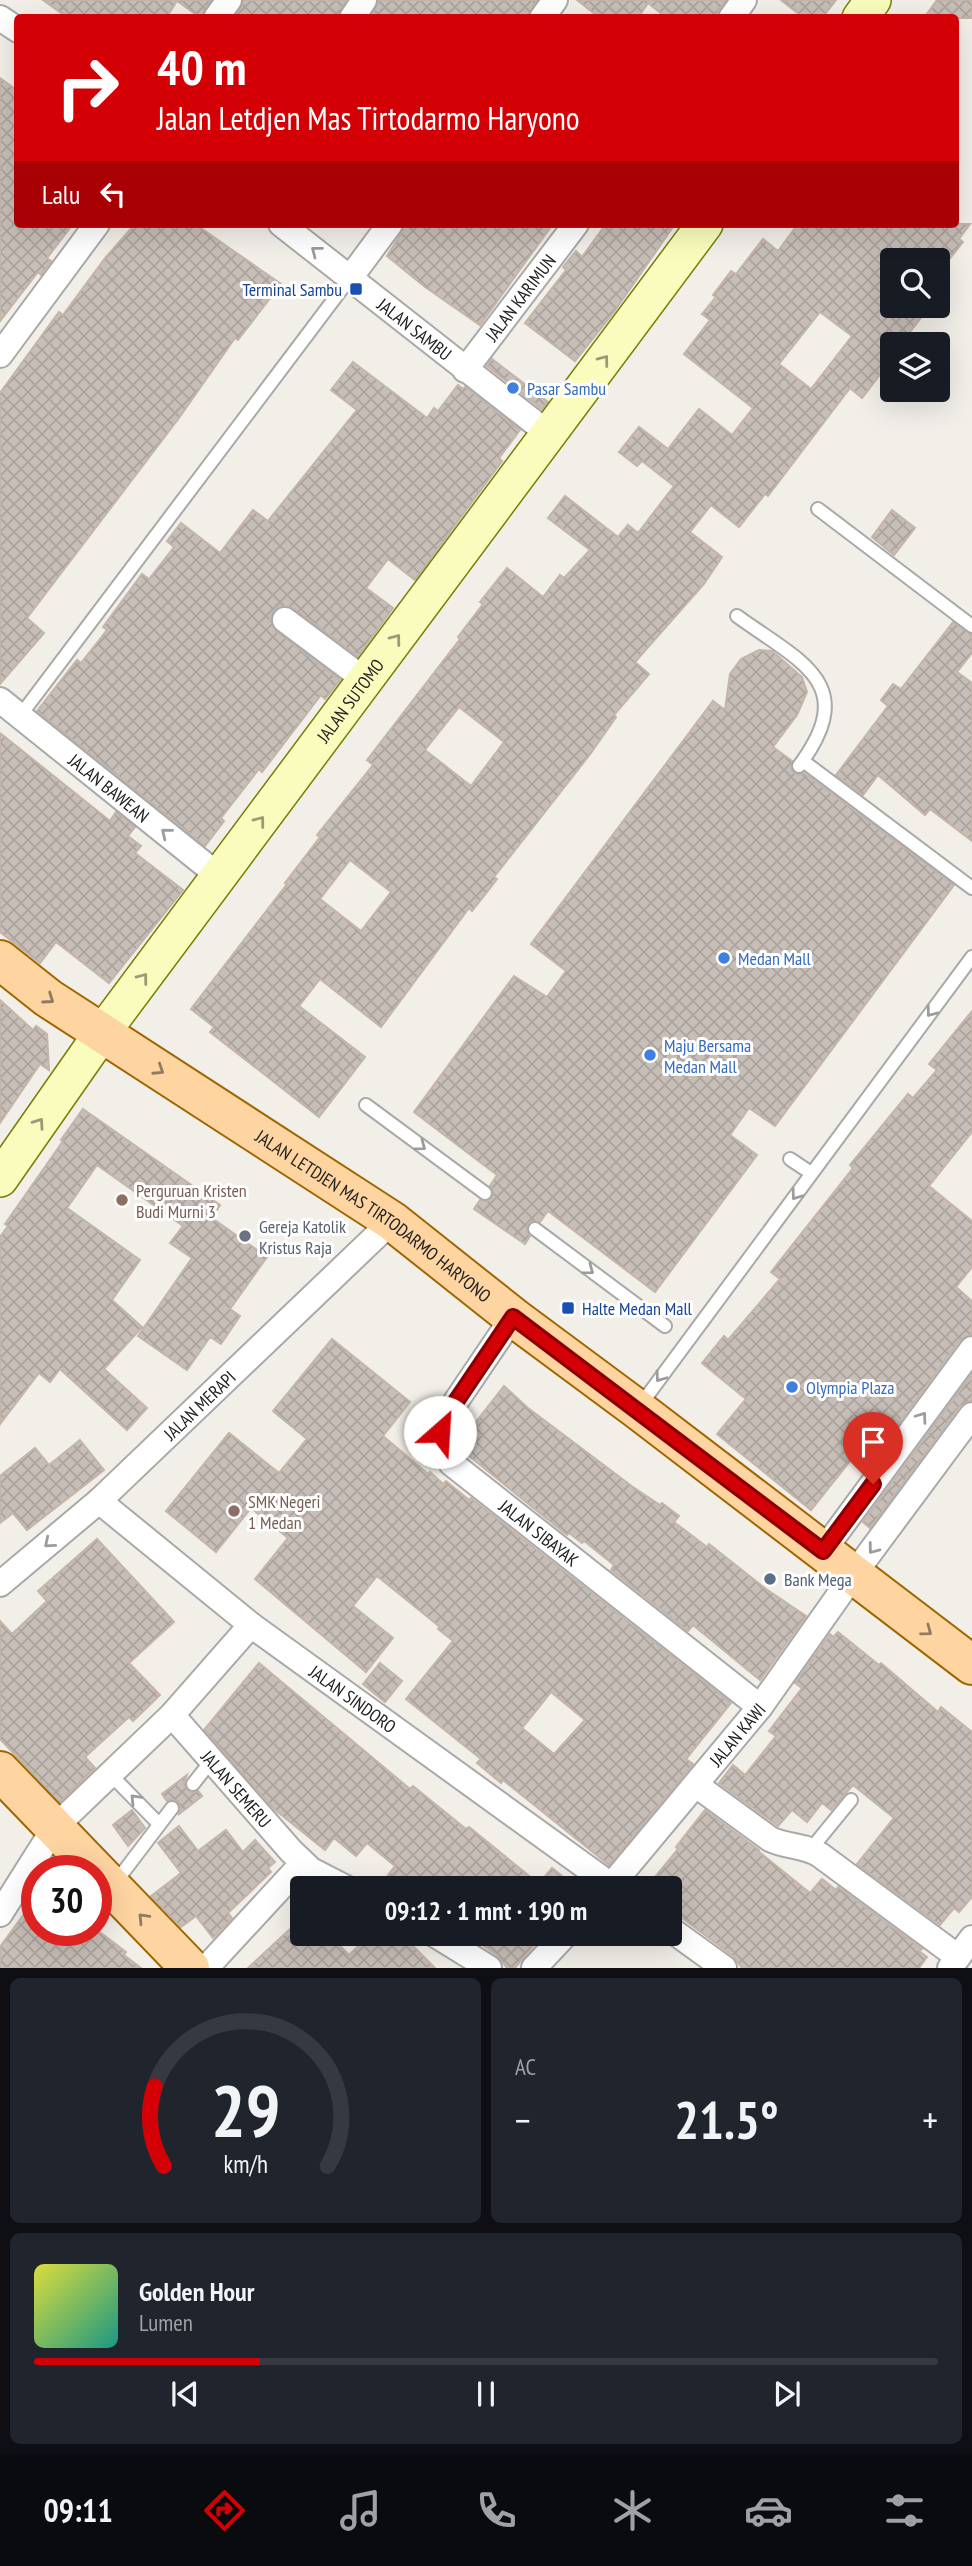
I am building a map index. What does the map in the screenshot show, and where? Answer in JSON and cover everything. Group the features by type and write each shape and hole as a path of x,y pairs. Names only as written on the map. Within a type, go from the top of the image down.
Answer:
{"main road":[{"name":"JALAN SUTOMO","path":"0,1179 102,1033 702,228"},
{"name":"JALAN LETDJEN MAS TIRTODARMO HARYONO","path":"0,960 48,998 392,1221 513,1317 972,1665"},
{"path":"0,1771 82,1855"},
{"path":"112,1886 186,1964"}],"street":[{"path":"0,17 12,0"},
{"path":"0,355 94,228"},
{"name":"JALAN SAMBU","path":"286,228 549,434"},
{"path":"350,278 387,228"},
{"name":"JALAN KARIMUN","path":"465,370 573,228"},
{"path":"285,620 365,680"},
{"name":"JALAN BAWEAN","path":"0,700 219,876"},
{"name":"JALAN MERAPI","path":"0,1584 99,1501 392,1221"},
{"name":"JALAN SIBAYAK","path":"513,1317 442,1422 441,1441 445,1455 760,1707"},
{"path":"823,1551 972,1349"},
{"name":"JALAN KAWI","path":"621,1876 760,1707 972,1415"},
{"name":"JALAN SINDORO","path":"99,1501 251,1625 597,1876"},
{"path":"0,1914 55,1827 172,1715 251,1625"},
{"name":"JALAN SEMERU","path":"172,1715 303,1863 323,1876"},
{"path":"696,1785 770,1839 811,1849 960,1954"},
{"path":"186,1964 303,1863"},
{"path":"682,1937 724,1968"},
{"path":"453,1946 489,1968"},
{"path":"534,1968 555,1946"}],"lane":[{"path":"20,716 350,278"},
{"path":"818,509 972,626"},
{"path":"737,615 812,671 822,685 827,703 825,721 801,764 972,888"},
{"path":"637,1409 972,957"},
{"path":"366,1105 485,1193"},
{"path":"790,1159 811,1173"},
{"path":"535,1229 665,1326"},
{"path":"193,1784 212,1760"},
{"path":"110,1774 159,1824"},
{"path":"811,1849 851,1800"},
{"path":"112,1886 172,1808"}],"building":[{"path":"43,0 211,0 203,14 195,14 177,1 169,14 62,14"},
{"path":"244,0 346,0 339,14 237,14"},
{"path":"379,0 537,0 528,14 372,14"},
{"path":"577,0 726,0 716,14 662,14 648,3 641,14 595,14"},
{"path":"781,0 836,0 825,14 799,14"},
{"path":"937,0 972,0 972,18 959,18 959,14 927,14"},
{"path":"0,78 14,88 14,228 70,228 47,258 51,261 41,275 38,272 0,321"},
{"path":"959,224 970,224 959,239 963,242 950,258 950,248 880,248 880,318 921,318 910,332 880,332 880,375 862,398 850,388 768,496 765,494 739,527 711,505 690,532 722,557 704,584 635,662 649,674 614,715 616,717 591,753 494,877 497,879 472,911 469,908 381,1027 320,979 299,1006 365,1057 319,1117 210,1032 214,1027 191,1009 287,884 285,883 320,837 317,835 373,765 367,760 460,639 458,637 483,604 480,602 507,568 543,597 560,575 564,578 590,550 548,518 565,496 618,537 628,525 638,533 674,486 642,461 637,466 619,452 639,427 668,449 699,409 732,435 753,408 684,354 710,320 702,314 716,297 713,295 731,271 736,274 763,239 778,251 795,228 959,228","holes":["820,312 852,336 811,389 779,364","459,707 504,742 471,786 425,750","350,860 391,892 361,931 320,899"]},
{"path":"131,228 201,228 281,284 238,340 235,338 179,418 27,618 44,633 0,684 0,393 59,312 63,315"},
{"path":"404,228 550,228 480,325 425,287 387,256"},
{"path":"603,228 672,228 614,312 575,361 525,323 566,270 563,267 576,251 582,257"},
{"path":"492,359 548,402 542,409 487,366"},
{"path":"353,362 427,418 434,408 438,411 458,385 463,389 465,387 520,430 499,458 502,461 415,580 388,559 366,588 393,608 358,656 293,608 280,606 274,611 270,619 276,631 340,680 325,699 321,695 262,772 259,769 221,818 224,821 205,846 37,711 77,660 81,663 107,630 103,627 142,574 149,579 174,547 167,541 181,523 220,553 253,510 268,521 357,410 331,390"},
{"path":"892,510 915,528 894,555 872,537"},
{"path":"953,622 972,635 972,653 957,672 972,683 972,841 930,809 925,815 878,775 863,795 836,775 888,706 881,700 893,684 901,689"},
{"name":"Medan Mall","path":"759,650 772,651 802,677 807,692 797,715 773,747 792,761 792,771 798,775 804,773 954,885 775,1126 749,1108 730,1135 757,1155 655,1292 548,1211 540,1222 532,1221 528,1224 527,1232 530,1236 525,1244 474,1209 480,1200 488,1201 492,1198 493,1190 490,1186 497,1175 414,1112 514,976 547,997 566,971 531,944 713,701 725,710 730,674 741,659"},
{"path":"0,733 110,821 116,812 135,827 128,836 141,846 135,853 183,890 109,983 56,942 40,963 0,932"},
{"path":"0,1000 33,1030 36,1026 47,1034 49,1070 40,1064 0,1123"},
{"path":"972,1011 972,1132 929,1186 972,1221 972,1267 956,1287 972,1301 972,1334 960,1340 879,1450 867,1440 811,1510 717,1434 746,1399 702,1363 724,1336 728,1340 780,1279 771,1272 853,1168 850,1165 908,1094 913,1098 937,1070 929,1064"},
{"path":"83,1109 220,1205 212,1218 267,1257 230,1309 240,1316 221,1344 210,1337 187,1370 138,1336 192,1258 170,1243 183,1226 97,1165 67,1208 140,1260 112,1300 142,1327 104,1369 147,1408 127,1430 60,1369 50,1382 39,1373 0,1424 0,1237 8,1226 5,1224"},
{"path":"332,1339 410,1402 383,1436 428,1474 430,1472 443,1484 446,1481 469,1500 471,1498 731,1703 686,1759 693,1764 609,1865 503,1780 501,1783 477,1763 481,1759 406,1699 453,1641 438,1629 440,1627 377,1576 353,1606 393,1638 366,1672 255,1579 288,1538 251,1508 216,1552 166,1511 229,1433 279,1473 307,1439 273,1411","holes":["551,1692 585,1720 554,1754 522,1728"]},
{"path":"972,1374 972,1400 960,1406 870,1528 863,1522"},
{"path":"504,1386 528,1408 633,1487 679,1516 674,1522 707,1547 709,1544 766,1589 806,1616 760,1680 693,1625 688,1631 611,1570 614,1565 584,1541 582,1543 569,1533 567,1535 459,1448 458,1445"},
{"path":"80,1440 104,1470 27,1530 13,1513 0,1523 0,1476 35,1448 49,1465"},
{"path":"97,1539 174,1622 129,1663 160,1695 133,1721 129,1717 85,1757 95,1768 60,1802 0,1739 0,1621 12,1634 47,1601 38,1591"},
{"path":"838,1632 879,1665 881,1663 938,1712 941,1707 972,1732 972,1897 959,1912 954,1908 940,1925 857,1864 894,1818 853,1785 831,1810 822,1803 807,1822 792,1810 778,1826 719,1783 733,1765 745,1775 776,1736 769,1731 802,1688 795,1683 830,1634 833,1637"},
{"path":"259,1663 410,1789 413,1786 529,1876 387,1876 395,1866 367,1843 356,1856 334,1838 325,1850 274,1809 204,1730"},
{"path":"380,1663 402,1681 385,1702 363,1684"},
{"path":"187,1775 184,1783 187,1790 192,1793 198,1791 202,1796 178,1815 181,1808 178,1802 172,1799 167,1801 162,1794"},
{"path":"132,1810 145,1828 128,1846 113,1825"},
{"path":"705,1810 759,1850 810,1893 822,1879 836,1890 838,1887 922,1949 919,1951 927,1957 919,1968 742,1968 733,1956 682,1918 682,1876 656,1876 678,1849 676,1847"},
{"path":"179,1826 198,1851 226,1830 243,1852 255,1840 275,1862 268,1868 271,1872 228,1913 232,1918 213,1938 196,1916 181,1927 151,1896 181,1873 158,1843"},
{"path":"552,1868 562,1876 546,1876"},
{"path":"21,1918 21,1946 112,1946 112,1941 141,1968 0,1968 0,1947"},
{"path":"290,1929 290,1946 340,1946 349,1955 358,1946 413,1946 435,1968 248,1968"},
{"path":"484,1946 533,1946 515,1968 507,1968 497,1955"}],"place":[{"name":"Terminal Sambu","path":"356,289"},
{"name":"Pasar Sambu","path":"513,388"},
{"name":"Medan Mall","path":"724,958"},
{"name":"Maju Bersama Medan Mall","path":"650,1055"},
{"name":"Perguruan Kristen Budi Murni 3","path":"122,1200"},
{"name":"Gereja Katolik Kristus Raja","path":"245,1236"},
{"name":"Halte Medan Mall","path":"568,1308"},
{"name":"Olympia Plaza","path":"792,1387"},
{"name":"SMK Negeri 1 Medan","path":"234,1511"},
{"name":"Bank Mega","path":"770,1579"}],"route":[{"path":"440,1432 442,1422 513,1317 823,1551 873,1484"}]}
